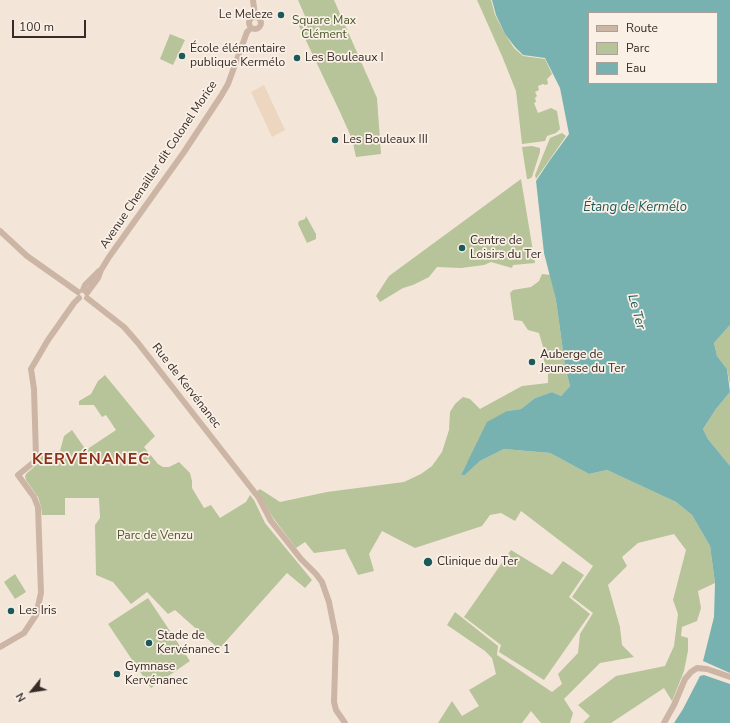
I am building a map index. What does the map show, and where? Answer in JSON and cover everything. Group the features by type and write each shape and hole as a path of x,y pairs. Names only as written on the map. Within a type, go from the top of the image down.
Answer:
{"street":[{"name":"Avenue Chenailler dit Colonel Morice","path":"253,0 255,16"},
{"name":"Avenue Chenailler dit Colonel Morice","path":"251,28 256,29 261,25 260,19 255,16"},
{"name":"Avenue Chenailler dit Colonel Morice","path":"251,28 248,24 249,20 251,17 255,16"},
{"name":"Avenue Chenailler dit Colonel Morice","path":"0,647 24,633 36,614 41,593 38,507 34,497 18,475 34,462 36,457 32,369 48,340 83,294 98,278 101,270 218,101 228,84 247,32 251,28"},
{"name":"Rue de Kervénanec","path":"0,231 27,256 83,294 124,327 259,498 271,521 301,559 322,582 329,602 336,637 334,702 336,710 345,723"},
{"path":"664,723 674,705 685,679 691,672 697,668 707,669 730,677"}],"green space":[{"name":"Square Max Clément","path":"298,0 334,0 377,98 381,154 356,157 352,139 299,26 304,21 305,16"},
{"path":"477,0 491,0 495,15 505,34 514,48 523,56 545,59 552,74 547,79 548,84 538,86 539,90 535,92 537,96 535,98 536,102 534,103 538,113 551,108 557,111 560,129 556,133 547,136 545,141 522,144 516,91"},
{"path":"170,34 185,40 173,65 160,59"},
{"path":"562,133 566,136 536,179 535,175 550,138"},
{"path":"532,146 540,148 540,152 532,177 527,179 522,147"},
{"path":"521,179 535,263 513,265 512,268 491,262 484,265 461,268 437,267 429,277 403,288 380,302 376,296 389,276"},
{"path":"306,216 316,234 316,239 307,243 298,224 299,221 305,219"},
{"path":"542,274 550,275 556,300 565,366 570,386 561,396 552,392 535,398 521,409 507,411 467,463 461,475 465,475 480,461 504,449 550,453 589,474 607,470 676,502 692,515 710,546 715,583 698,591 701,608 697,621 682,627 681,636 688,638 688,651 684,671 672,701 664,688 611,723 583,723 590,716 578,705 616,676 665,666 674,646 678,614 673,600 686,550 674,534 638,543 622,557 627,566 608,585 620,627 622,645 634,657 600,663 564,699 573,713 570,723 541,723 531,711 522,723 438,723 452,701 462,716 479,706 469,690 496,674 492,658 485,651 447,625 455,612 498,646 497,655 552,692 562,684 558,674 578,653 580,634 593,613 572,597 593,566 521,511 515,521 501,513 490,515 482,526 415,548 382,531 369,554 374,571 358,575 345,549 314,553 305,542 296,548 274,519 257,491 260,489 280,502 327,492 404,482 421,474 432,466 442,452 449,430 450,412 455,404 463,397 470,399 480,409 522,386 548,383 548,369 544,361 543,347 539,333 528,330 522,321 514,320 510,293 513,290 531,287 539,281"},
{"path":"730,325 730,385 727,369 717,356 714,343"},
{"name":"Parc de Venzu","path":"105,375 155,436 144,447 158,464 163,467 169,467 179,462 190,473 192,488 204,508 211,505 220,518 246,502 250,495 265,523 312,580 305,588 287,573 219,649 175,610 168,614 147,592 131,604 113,582 96,575 95,525 100,518 99,498 65,498 65,515 42,515 38,497 26,480 25,476 37,462 39,452 60,451 64,436 72,430 86,450 116,430 106,415 102,417 94,405 79,405 79,401 91,394 98,381"},
{"path":"730,392 730,466 708,439 703,429 716,409"},
{"path":"511,550 552,575 563,561 584,575 569,597 590,614 544,680 499,652 501,645 464,617"},
{"path":"15,574 26,592 15,599 4,582"},
{"name":"Stade de Kervénanec 1","path":"148,598 190,661 151,688 108,624"}],"shaded area":[{"path":"264,85 285,130 272,137 251,92"}],"water":[{"name":"Étang de Kermélo","path":"492,0 730,0 730,325 714,343 717,356 727,369 730,392 716,409 703,429 708,439 730,466 730,673 703,661 714,617 715,583 710,546 692,515 676,502 607,470 589,474 550,453 504,449 480,461 465,475 461,475 487,422 507,411 521,409 535,398 552,392 561,396 570,386 565,366 556,300 544,253 536,181 569,134 560,88 545,58 523,55 505,34 496,15"},
{"path":"704,675 730,684 730,723 674,723 700,676"}],"place":[{"name":"Le Meleze","path":"281,15"},
{"name":"École élémentaire publique Kermélo","path":"182,56"},
{"name":"Les Bouleaux I","path":"297,58"},
{"name":"Les Bouleaux III","path":"335,140"},
{"name":"Centre de Loisirs du Ter","path":"462,248"},
{"name":"Auberge de Jeunesse du Ter","path":"532,362"},
{"name":"Clinique du Ter","path":"428,562"},
{"name":"Les Iris","path":"11,611"},
{"name":"Stade de Kervénanec 1","path":"149,643"},
{"name":"Gymnase Kervénanec","path":"117,674"}],"district":[{"name":"KERVÉNANEC","path":"91,460"}],"water label":[{"name":"Le Ter","path":"636,312"}]}
